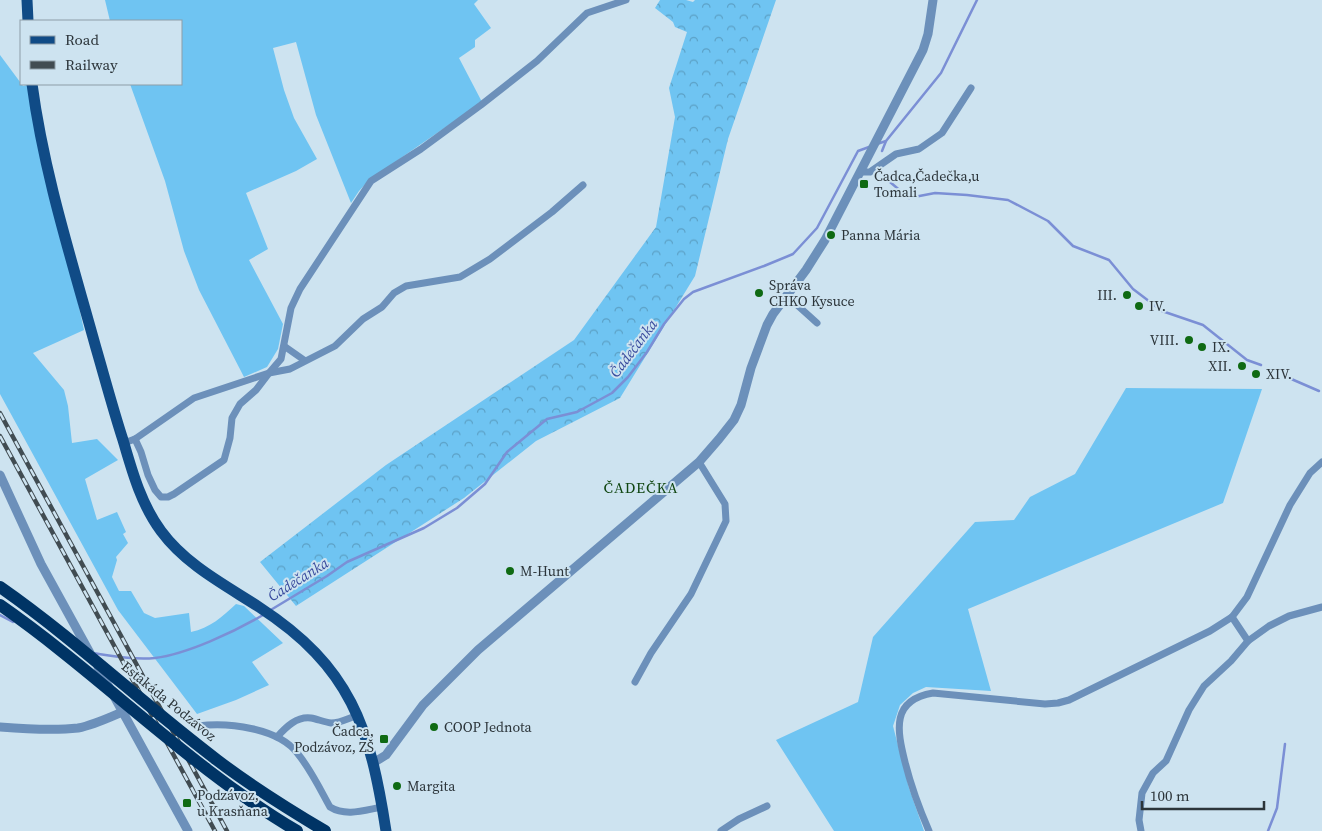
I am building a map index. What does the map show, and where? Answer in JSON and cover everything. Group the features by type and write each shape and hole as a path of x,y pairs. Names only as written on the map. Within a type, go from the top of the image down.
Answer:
{"highway":[{"name":"Estakáda Podzávoz","path":"0,587 72,641 217,760 250,784 325,831"},
{"path":"0,604 209,771 297,831"}],"main road":[{"path":"27,0 28,20"},
{"path":"32,85 38,126 57,208 124,443 145,503 165,536 189,560 277,619 302,639 326,664 346,692 358,715 373,763 386,831"}],"street":[{"path":"135,439 155,490 161,497 168,497 174,494 224,460 230,438 232,418 240,404 256,390 281,359 291,308 300,288 371,180 421,149 481,105 537,61 587,13 626,0"},
{"path":"373,763 386,755 423,705 478,650 699,462 734,420 741,405 750,368 760,340 773,314 806,270 825,240 922,50 928,34 933,0"},
{"path":"860,172 870,172 896,154 919,149 942,133 971,88"},
{"path":"124,443 135,439 194,398 290,368 335,346 363,319 382,307 394,293 406,286 460,277 490,259 539,223 583,185"},
{"path":"786,295 817,323"},
{"path":"284,346 304,360"},
{"path":"635,682 651,653 691,594 726,521 725,504 699,462"},
{"path":"929,831 912,788 899,733 902,712 914,699 926,694 941,693 1045,704 1058,703 1069,700 1210,631 1232,617 1247,597 1290,504 1310,473 1322,462"},
{"path":"0,475 41,564 188,831"},
{"path":"1141,831 1139,820 1142,793 1153,773 1166,761 1189,710 1204,686 1231,661 1248,641 1269,626 1289,616 1322,607"},
{"path":"1232,617 1248,641"},
{"path":"0,727 79,728 122,712"},
{"path":"277,737 299,719 309,718 330,723 358,715"},
{"path":"198,726 244,726 277,737 298,752 330,807 338,812 346,813 382,807"},
{"path":"721,831 732,823 767,806"}],"green space":[{"path":"105,0 478,0 474,4 491,28 475,40 475,47 459,58 482,102 369,180 351,203 316,115 296,42 273,48 284,90 294,118 317,159 296,171 246,193 268,249 249,260 283,324 278,349 267,367 244,377 199,290 184,251 165,181 130,85 182,85 182,20 110,20"},
{"path":"660,0 686,0 693,2 695,0 776,0 728,139 695,276 620,398 536,441 464,498 296,606 260,562 386,465 574,340 656,227 675,117 669,88 687,32 675,27 673,22 655,8"},
{"path":"0,55 20,82 20,85 30,85 84,330 33,353 64,390 68,406 72,443 97,439 118,460 85,479 97,520 117,512 126,532 123,534 128,543 116,557 117,560 112,577 119,591 131,591 144,613 155,618 189,613 191,632 210,625 236,604 244,606 283,643 252,662 269,685 236,700 197,714 118,610 0,394"},
{"path":"1126,388 1262,389 1223,503 968,609 991,691 926,687 913,693 900,705 893,726 909,788 924,831 834,831 776,740 858,702 873,637 975,522 1014,520 1030,497 1075,474"}],"waterway":[{"name":"Čadečanka","path":"877,144 886,141 941,73 977,0"},
{"path":"882,151 886,141"},
{"name":"Čadečanka","path":"269,611 347,562 424,528 457,508 485,484 507,452 547,419 577,412 612,393 628,377 647,352 664,324 684,299 693,292 793,254 817,228 858,151 869,147"},
{"path":"884,177 909,198 935,193 1008,200 1048,221 1073,246 1109,260 1133,289 1162,311 1203,325 1247,360 1261,365"},
{"path":"1289,378 1319,391"},
{"name":"Čadečanka","path":"0,615 13,622"},
{"name":"Čadečanka","path":"93,653 139,658 168,656 210,641 263,615"},
{"path":"1268,831 1277,808 1285,744"}],"railway":[{"path":"0,413 227,831"},
{"path":"0,436 215,831"}],"place":[{"name":"Čadca,Čadečka,u Tomali","path":"864,184"},
{"name":"Panna Mária","path":"831,235"},
{"name":"Správa CHKO Kysuce","path":"759,293"},
{"name":"III.","path":"1127,295"},
{"name":"IV.","path":"1139,306"},
{"name":"VIII.","path":"1189,340"},
{"name":"IX.","path":"1202,347"},
{"name":"XII.","path":"1242,366"},
{"name":"XIV.","path":"1256,374"},
{"name":"M-Hunt","path":"510,571"},
{"name":"COOP Jednota","path":"434,727"},
{"name":"Čadca, Podzávoz, ZŠ","path":"384,739"},
{"name":"Margita","path":"397,786"},
{"name":"Podzávoz, u Krasňana","path":"187,803"}],"district":[{"name":"ČADEČKA","path":"641,487"}]}
